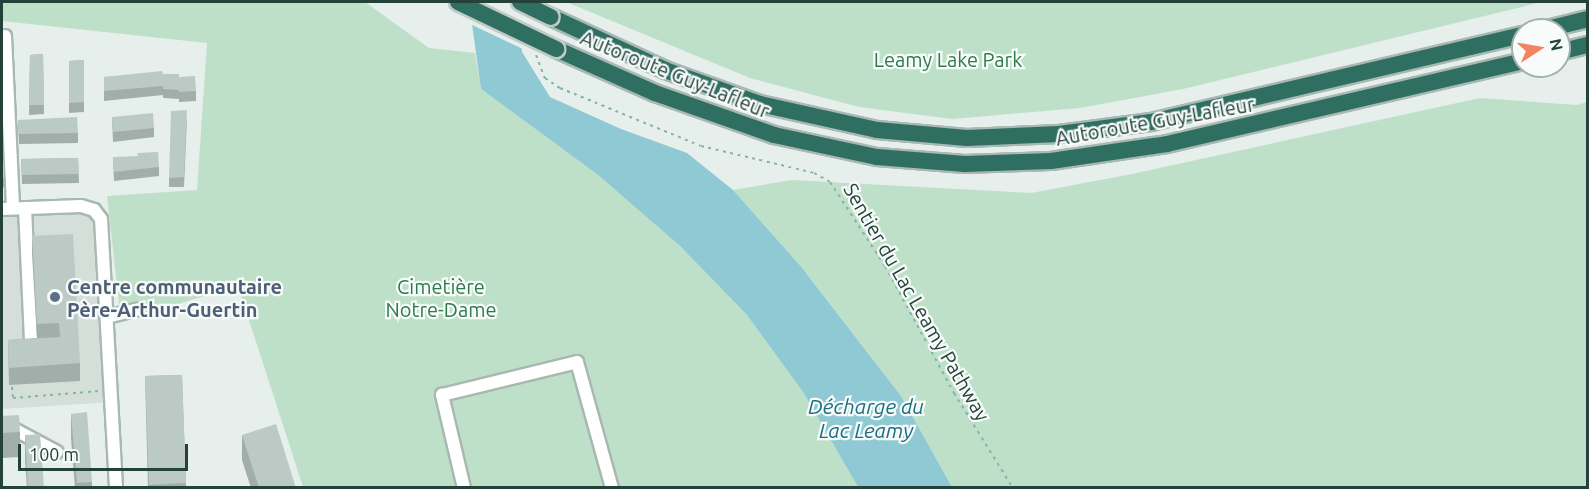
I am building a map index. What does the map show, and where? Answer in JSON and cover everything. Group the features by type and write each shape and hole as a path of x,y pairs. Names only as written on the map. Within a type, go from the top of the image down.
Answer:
{"highway":[{"name":"Autoroute Guy-Lafleur","path":"458,2 555,49 655,93 774,135 877,157 965,164 1051,161 1167,144 1511,63"},
{"name":"Autoroute Guy-Lafleur","path":"520,2 665,70 774,108 877,130 982,138 1059,134 1151,122 1511,38"},
{"path":"1571,23 1587,19"},
{"path":"1571,49 1587,45"}],"street":[{"path":"4,36 13,208 31,341"},
{"path":"13,208 81,206 94,210 98,214 102,226 116,488"},
{"path":"107,317 138,309"},
{"path":"464,488 441,395 577,362 612,488"},
{"path":"10,428 57,452"}],"path":[{"name":"Sentier du Lac Leamy Pathway","path":"534,50 539,69 554,85 701,146 814,173 830,182 885,266 954,393 1013,488"},
{"path":"12,387 12,398 102,391"}],"shaded area":[{"path":"81,206 98,214 112,402 2,409 2,209"}],"green space":[{"name":"Cimetière Notre-Dame","path":"2,2 365,2 429,48 475,53 481,89 598,175 680,246 747,315 803,392 858,487 303,487 238,286 121,321 107,196 197,190 207,43 2,21"},
{"name":"Leamy Lake Park","path":"566,2 1542,2 1183,89 1080,108 952,119 859,107 750,78"},
{"path":"1480,98 1577,105 1587,102 1587,487 952,487 901,396 808,275 733,190 791,180 1031,193 1132,174"}],"water":[{"name":"Décharge du Lac Leamy","path":"469,2 520,2 522,52 550,97 621,129 687,153 733,190 803,269 901,396 952,487 858,487 803,392 747,315 680,246 598,175 481,89"}],"pier":[{"path":"466,2 523,2 525,50 468,23"}],"building":[{"path":"43,54 44,105 29,105 30,55"},
{"path":"84,60 84,102 69,103 69,61"},
{"path":"162,71 163,74 179,74 179,77 195,76 196,91 179,92 179,90 163,89 163,86 104,91 104,77"},
{"path":"187,110 184,177 169,178 171,111"},
{"path":"153,113 154,128 113,132 112,117"},
{"path":"77,117 78,133 19,134 18,120"},
{"path":"158,152 159,167 114,172 113,157"},
{"path":"78,158 79,174 22,175 21,159"},
{"path":"2,162 4,162 4,178 2,178"},
{"name":"Centre communautaire Père-Arthur-Guertin","path":"73,234 80,363 9,368 8,340 60,337 59,323 37,324 32,236"},
{"path":"182,375 186,483 149,485 145,376"},
{"path":"87,412 92,482 77,483 71,414"},
{"path":"19,415 20,432 2,433 2,416"},
{"path":"276,424 296,488 259,488 242,435"},
{"path":"40,434 44,488 28,488 25,435"}],"place":[{"name":"Centre communautaire Père-Arthur-Guertin","path":"55,297"}]}
